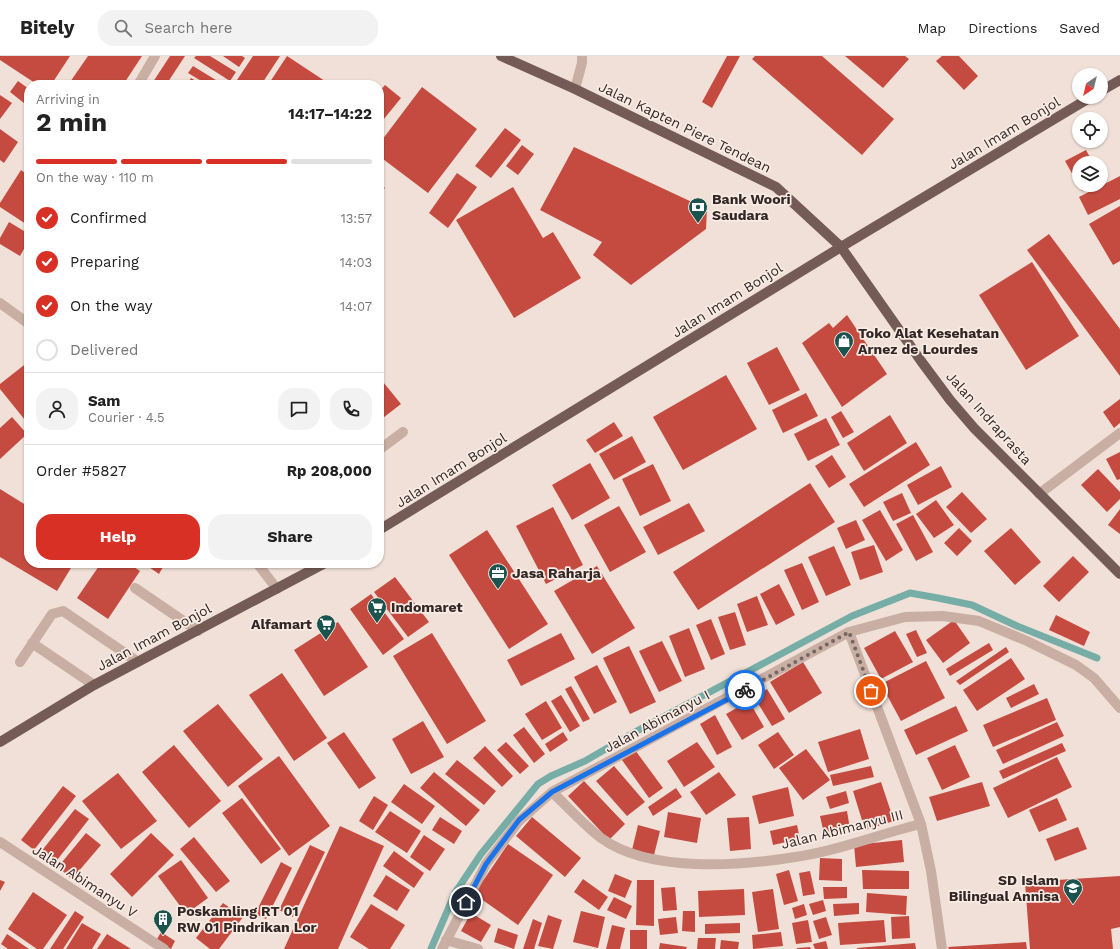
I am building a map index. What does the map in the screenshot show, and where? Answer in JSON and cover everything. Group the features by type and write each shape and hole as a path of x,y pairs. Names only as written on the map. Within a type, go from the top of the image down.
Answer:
{"main road":[{"name":"Jalan Kapten Piere Tendean","path":"502,56 575,89 776,187 841,247"},
{"path":"1108,87 1120,80"},
{"name":"Jalan Imam Bonjol","path":"384,527 841,247 1079,104"},
{"name":"Jalan Indraprasta","path":"841,247 950,400 974,428 1120,574"},
{"name":"Jalan Imam Bonjol","path":"0,742 94,685 316,568"}],"street":[{"path":"141,80 155,56"},
{"path":"575,89 582,63 582,56"},
{"path":"0,303 24,320"},
{"path":"384,446 403,432"},
{"path":"1039,494 1120,433"},
{"path":"261,568 277,589"},
{"path":"135,588 198,631"},
{"path":"20,662 52,614 63,611 138,662"},
{"name":"Jalan Abimanyu I","path":"444,944 486,864 519,820 552,792 849,632 905,617 943,616 979,622 1027,641 1076,665 1094,678 1120,708"},
{"path":"849,632 921,824 931,871 942,949"},
{"path":"32,643 94,685"},
{"name":"Jalan Abimanyu III","path":"552,792 601,838 634,855 674,862 713,865 796,857 921,824"},
{"name":"Jalan Abimanyu V","path":"0,842 153,946 164,949"},
{"path":"444,944 478,949"}],"building":[{"path":"0,56 70,56 54,80 30,80 0,60"},
{"path":"88,56 142,56 126,80 71,80"},
{"path":"170,56 185,56 169,80 154,80"},
{"path":"196,56 210,56 236,72 231,80 228,80 194,58"},
{"path":"223,56 242,56 245,58 239,67"},
{"path":"253,56 280,56 264,80 237,80"},
{"path":"287,56 323,80 271,80"},
{"path":"727,56 740,56 712,108 702,102"},
{"path":"755,56 822,56 894,119 862,155 752,59"},
{"path":"845,56 905,56 909,59 883,88"},
{"path":"942,56 959,56 978,76 964,90 936,61"},
{"path":"193,66 216,80 200,80 188,73"},
{"path":"18,81 24,85 24,103 10,92"},
{"path":"385,85 401,98 384,119"},
{"path":"422,87 477,129 428,193 384,160 384,137"},
{"path":"0,95 12,103 0,119"},
{"path":"505,128 521,140 491,178 475,166"},
{"path":"0,129 18,142 4,163 0,160"},
{"path":"522,145 534,154 518,175 506,166"},
{"path":"574,147 707,209 706,229 631,285 593,255 602,242 540,210"},
{"path":"1086,150 1089,156 1075,156"},
{"path":"1072,157 1072,173 1065,161"},
{"path":"21,170 24,172 24,223 0,207 0,203"},
{"path":"457,173 477,187 448,228 429,213"},
{"path":"1120,176 1120,199 1088,215 1079,197 1089,192 1108,192 1108,182"},
{"path":"513,187 543,238 553,232 581,278 514,318 456,220"},
{"path":"1120,206 1120,261 1113,265 1089,224"},
{"path":"9,222 24,231 24,249 20,256 0,244 0,238"},
{"path":"1049,234 1120,329 1120,376 1027,250"},
{"path":"1032,262 1079,336 1026,370 979,295"},
{"name":"Toko Alat Kesehatan Arnez de Lourdes","path":"847,315 887,374 842,407 802,343 829,323 833,328"},
{"path":"777,347 800,390 769,405 747,363"},
{"path":"24,365 24,419 0,389 0,384"},
{"path":"726,375 757,429 683,470 653,417"},
{"path":"384,383 401,404 384,417"},
{"path":"806,393 818,416 783,433 772,410"},
{"path":"1120,399 1120,423 1114,428 1103,412"},
{"path":"841,411 854,432 843,438 831,417"},
{"path":"890,415 907,443 864,471 847,443"},
{"path":"12,417 24,431 24,437 0,459 0,428"},
{"path":"826,418 840,445 808,461 794,434"},
{"path":"614,422 623,436 595,453 586,440"},
{"path":"632,436 646,462 614,480 599,454"},
{"path":"916,442 930,465 864,507 849,484"},
{"path":"1120,452 1120,479 1117,480 1106,459"},
{"path":"832,455 846,477 829,488 815,466"},
{"path":"590,463 610,498 572,520 552,485"},
{"path":"653,464 671,501 640,516 622,479"},
{"path":"941,466 952,487 918,505 907,485"},
{"path":"1098,469 1120,492 1120,499 1107,512 1081,485"},
{"path":"810,483 835,522 698,610 673,572"},
{"path":"0,489 24,504 24,568 71,568 57,591 0,557"},
{"path":"962,492 987,519 971,533 946,507"},
{"path":"902,493 911,513 893,521 883,502"},
{"path":"936,500 954,525 934,538 916,514"},
{"path":"689,503 705,531 658,555 643,527"},
{"path":"619,506 646,552 610,572 584,525"},
{"path":"553,507 583,565 546,584 516,526"},
{"path":"1120,509 1120,534 1108,525"},
{"path":"880,510 903,550 886,561 862,520"},
{"path":"913,515 933,552 916,561 896,524"},
{"path":"856,520 865,540 846,549 837,528"},
{"path":"959,528 972,541 957,556 944,543"},
{"path":"1011,528 1041,562 1015,585 984,551"},
{"name":"Jasa Raharja","path":"487,530 548,624 509,649 449,555"},
{"path":"874,545 883,572 860,580 851,552"},
{"path":"834,546 851,585 826,596 808,557"},
{"path":"1073,556 1089,572 1059,602 1043,586"},
{"path":"802,563 819,602 802,610 784,570"},
{"path":"597,566 635,628 592,654 554,591"},
{"path":"98,568 136,568 140,571 108,619 77,598"},
{"path":"150,568 162,568 159,574"},
{"path":"395,577 429,622 408,637 374,592"},
{"path":"779,584 795,615 776,625 760,594"},
{"name":"Indomaret","path":"371,594 404,639 383,655 350,609"},
{"path":"757,596 768,625 747,632 737,604"},
{"path":"735,612 746,645 730,650 718,617"},
{"path":"1056,615 1090,632 1084,646 1049,630"},
{"path":"711,619 725,654 711,660 696,625"},
{"path":"954,620 970,643 943,663 926,640"},
{"path":"338,622 368,667 324,696 294,650"},
{"path":"689,628 705,669 685,677 669,636"},
{"path":"916,630 927,653 917,657 906,634"},
{"path":"895,631 913,662 881,679 864,648"},
{"path":"432,633 486,721 447,744 393,656"},
{"path":"561,633 575,659 521,686 507,660"},
{"path":"662,641 682,681 659,692 639,651"},
{"path":"989,643 993,650 950,676 946,669"},
{"path":"629,646 656,702 630,714 603,658"},
{"path":"1006,647 1009,652 960,685 956,681"},
{"path":"1011,658 1025,679 977,711 963,690"},
{"path":"926,661 945,698 901,721 881,684"},
{"path":"803,662 822,693 789,713 770,682"},
{"path":"597,665 617,702 594,714 574,677"},
{"path":"282,673 327,738 294,761 249,695"},
{"path":"1034,684 1039,694 1011,708 1006,698"},
{"path":"571,686 590,719 583,722 565,689"},
{"path":"767,689 785,719 772,726 754,697"},
{"path":"561,695 580,726 570,732 551,701"},
{"path":"1047,698 1056,720 993,747 983,725"},
{"path":"546,701 562,728 542,740 525,714"},
{"path":"749,701 764,727 742,740 726,714"},
{"path":"218,704 263,759 228,787 183,731"},
{"path":"956,706 968,731 916,755 904,730"},
{"path":"715,715 732,747 717,755 700,724"},
{"path":"423,721 444,757 411,774 392,739"},
{"path":"1057,722 1064,736 1003,764 996,750"},
{"path":"524,727 545,754 534,763 513,735"},
{"path":"860,729 869,759 828,772 818,742"},
{"path":"344,732 376,778 359,789 327,743"},
{"path":"563,732 568,740 550,752 545,744"},
{"path":"778,732 794,755 774,769 758,745"},
{"path":"506,742 529,766 520,774 497,750"},
{"path":"697,742 715,767 684,787 667,761"},
{"path":"1062,743 1066,751 1003,779 999,771"},
{"path":"174,745 221,801 189,828 142,772"},
{"path":"955,745 970,777 942,790 927,758"},
{"path":"485,746 513,776 502,787 473,758"},
{"path":"806,749 830,780 803,800 779,768"},
{"path":"635,750 663,788 649,798 622,760"},
{"path":"279,756 330,826 289,856 238,786"},
{"path":"1057,757 1072,787 1008,818 993,788"},
{"path":"457,760 496,791 484,805 445,774"},
{"path":"614,766 645,802 627,816 596,781"},
{"path":"871,766 874,777 833,786 830,775"},
{"path":"434,772 480,810 466,826 420,788"},
{"path":"719,772 736,795 706,815 690,792"},
{"path":"118,773 157,821 121,849 82,801"},
{"path":"584,781 625,824 609,840 568,796"},
{"path":"881,782 894,821 865,830 853,791"},
{"path":"982,782 990,806 937,821 929,797"},
{"path":"404,784 435,806 422,824 391,802"},
{"path":"63,786 76,796 34,850 21,840"},
{"path":"788,787 794,816 759,824 752,796"},
{"path":"676,788 682,797 653,816 648,807"},
{"path":"846,791 849,803 830,809 826,797"},
{"path":"374,796 388,805 373,830 359,821"},
{"path":"242,798 281,849 261,864 222,813"},
{"path":"1057,798 1067,820 1039,832 1029,810"},
{"path":"75,809 89,819 54,864 40,853"},
{"path":"390,811 421,831 407,853 375,832"},
{"path":"847,811 850,829 824,834 820,816"},
{"path":"668,812 701,818 697,843 664,837"},
{"path":"440,817 462,831 454,844 432,830"},
{"path":"532,817 581,858 565,877 516,836"},
{"path":"749,817 751,849 730,851 727,818"},
{"path":"638,825 660,831 654,855 632,850"},
{"path":"797,825 800,839 773,845 770,831"},
{"path":"340,826 384,846 338,949 284,949"},
{"path":"1078,827 1087,849 1055,861 1046,839"},
{"path":"86,833 101,845 72,879 58,867"},
{"path":"151,833 174,855 132,897 110,874"},
{"path":"424,835 445,849 430,871 410,857"},
{"path":"194,837 230,881 216,892 180,849"},
{"path":"902,840 904,862 856,867 854,845"},
{"path":"508,844 553,875 518,925 474,894"},
{"path":"310,845 325,852 293,917 279,910"},
{"path":"394,851 424,873 414,888 383,866"},
{"path":"820,858 842,859 842,881 819,880"},
{"path":"181,860 208,898 186,914 158,876"},
{"path":"281,862 292,868 266,919 255,914"},
{"path":"789,870 798,901 784,905 776,874"},
{"path":"862,870 909,871 909,889 863,889"},
{"path":"810,871 815,894 803,896 799,873"},
{"path":"615,874 632,881 625,898 608,891"},
{"path":"386,875 410,890 397,911 373,896"},
{"name":"SD Islam Bilingual Annisa","path":"1120,876 1120,927 1111,929 1113,949 1030,949 1025,882"},
{"path":"583,879 608,897 599,910 574,892"},
{"path":"0,880 5,882 0,891"},
{"path":"637,880 654,880 654,926 636,925"},
{"path":"675,887 677,910 663,911 661,888"},
{"path":"823,887 847,887 847,898 824,899"},
{"path":"744,889 745,915 699,917 698,891"},
{"path":"773,889 779,929 758,932 752,892"},
{"path":"33,892 67,915 43,949 37,949 8,929"},
{"path":"867,893 907,896 906,915 866,912"},
{"path":"614,897 632,906 626,919 607,910"},
{"path":"823,900 826,911 813,915 809,904"},
{"path":"223,903 243,917 219,949 210,949 196,938"},
{"path":"859,903 859,914 834,916 833,904"},
{"path":"371,904 405,925 390,949 369,949 350,937"},
{"path":"804,904 807,915 795,919 792,908"},
{"path":"75,911 84,917 63,949 50,949"},
{"path":"581,911 605,917 598,948 573,942"},
{"path":"683,911 695,911 695,932 682,931"},
{"path":"471,913 491,925 481,942 461,931"},
{"path":"548,915 562,920 553,949 538,946"},
{"path":"909,916 910,938 892,939 891,917"},
{"path":"676,917 678,933 660,935 658,919"},
{"path":"826,917 832,935 819,939 813,921"},
{"path":"533,919 542,923 534,949 523,949"},
{"path":"808,920 812,942 796,944 792,923"},
{"path":"884,920 886,942 840,945 838,923"},
{"path":"82,923 101,934 92,949 66,949"},
{"path":"740,923 740,933 705,934 705,924"},
{"path":"612,925 625,928 620,949 606,949"},
{"path":"498,928 518,935 514,949 494,942"},
{"path":"630,930 647,930 647,949 630,949"},
{"name":"Poskamling RT 01 RW 01 Pindrikan Lor","path":"161,932 175,941 171,949 156,941"},
{"path":"781,932 783,946 753,949 752,935"},
{"path":"7,934 29,949 8,949 1,944"},
{"path":"107,934 131,949 97,949"},
{"path":"698,938 716,938 715,949 697,949"},
{"path":"721,940 739,942 738,949 720,949"},
{"path":"826,941 828,949 815,949 813,944"},
{"path":"1026,942 1027,949 949,949 948,947"},
{"path":"660,943 687,947 686,949 659,949"},
{"path":"915,943 916,949 857,949 857,948"},
{"path":"810,947 811,949 797,949 797,948"}],"waterway":[{"path":"431,949 455,893 481,854 538,784 551,776 585,761 635,732 852,616 910,593 972,605 1017,626 1097,658"}],"way so far":[{"path":"745,690 849,632 871,691"}],"place":[{"name":"Bank Woori Saudara","path":"698,224"},
{"name":"Toko Alat Kesehatan Arnez de Lourdes","path":"844,358"},
{"name":"Jasa Raharja","path":"498,590"},
{"name":"Indomaret","path":"377,624"},
{"name":"Alfamart","path":"326,641"},
{"name":"SD Islam Bilingual Annisa","path":"1073,905"},
{"name":"Poskamling RT 01 RW 01 Pindrikan Lor","path":"163,936"}],"route":[{"path":"466,902 486,864 519,820 552,792 745,690"}]}
